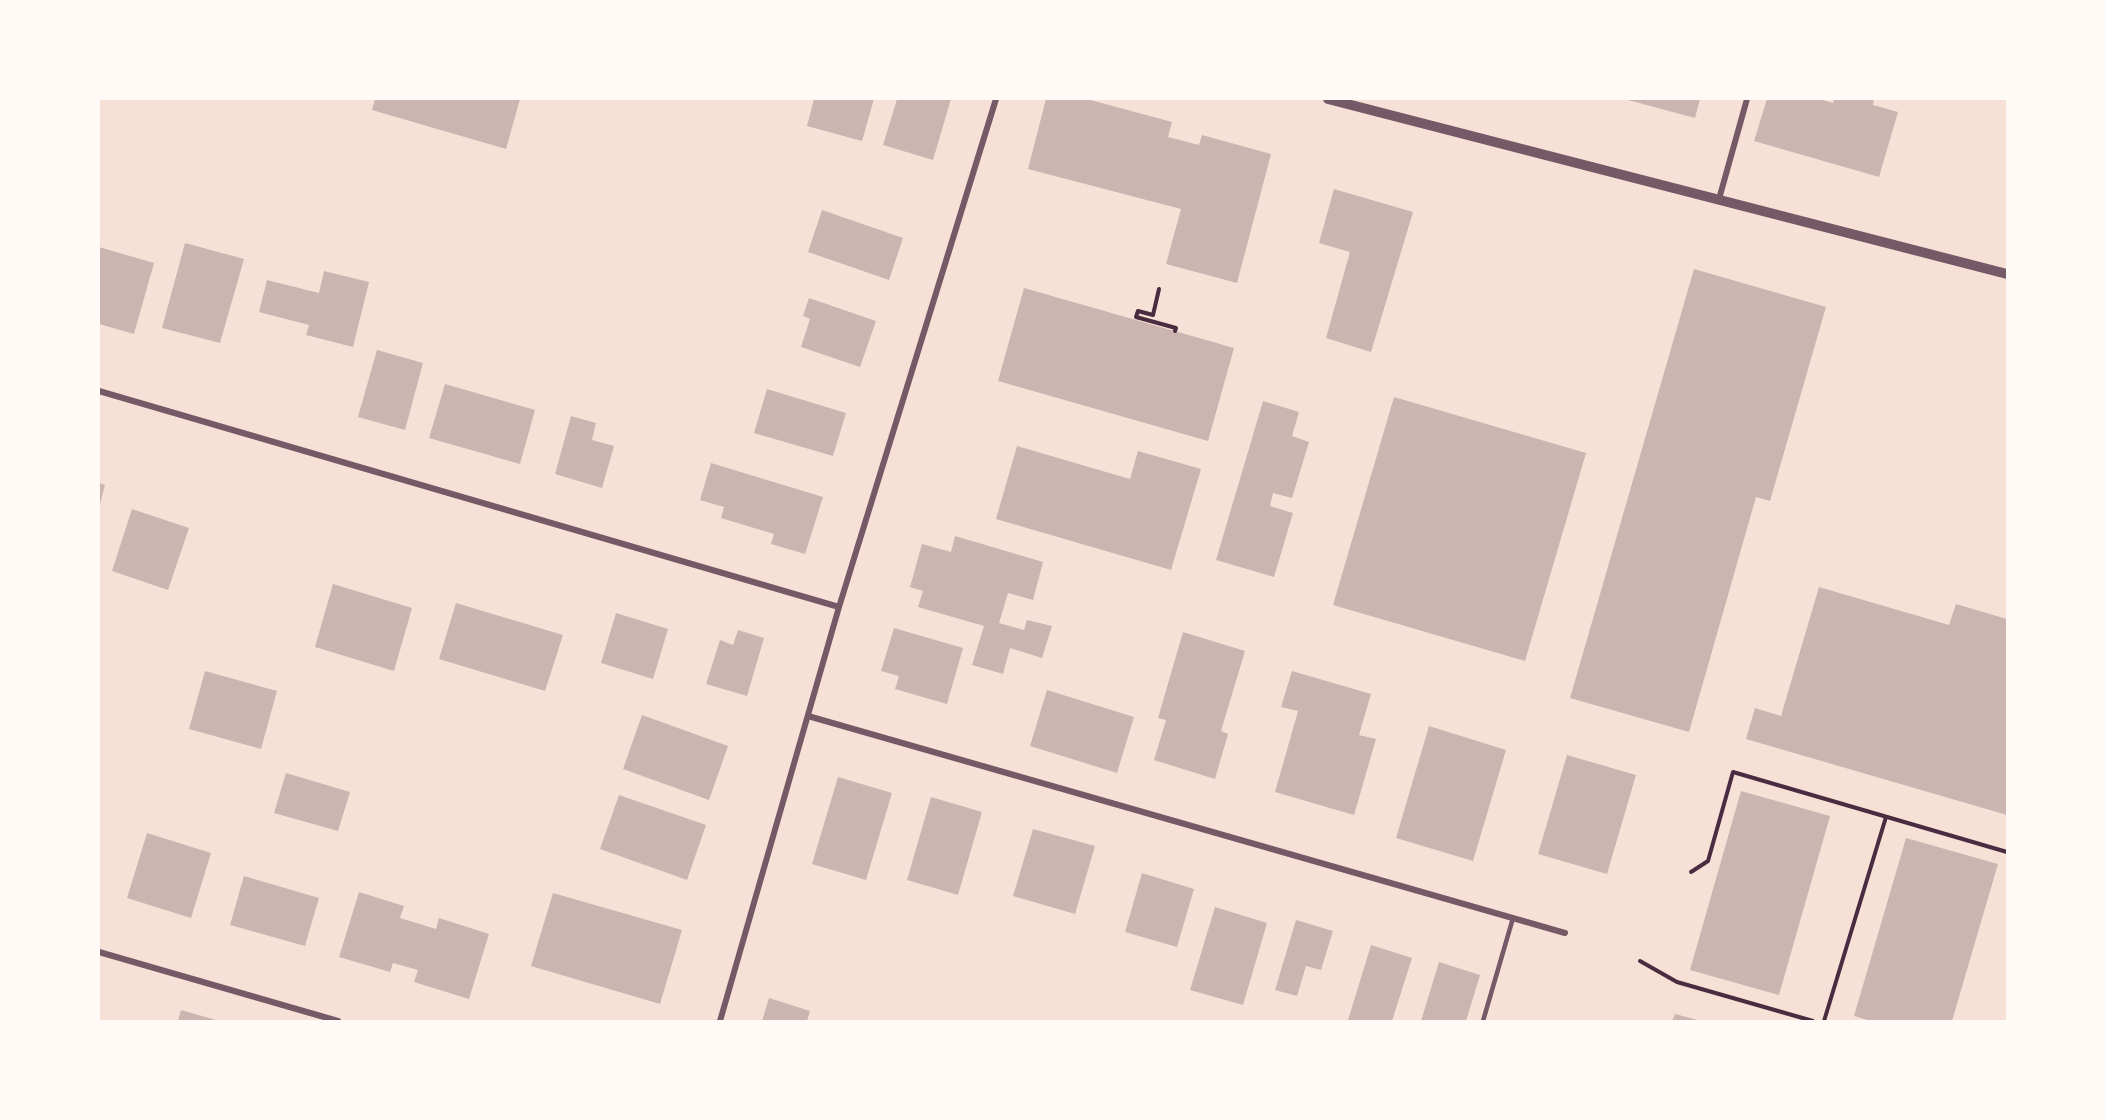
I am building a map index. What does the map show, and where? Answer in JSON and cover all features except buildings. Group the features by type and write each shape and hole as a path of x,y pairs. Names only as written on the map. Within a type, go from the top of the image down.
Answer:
{"street":[{"path":"720,1021 839,607 996,99"},
{"path":"1328,99 1491,143 1719,199 2007,274"},
{"path":"1719,199 1747,99"},
{"path":"99,391 839,607"},
{"path":"808,716 1564,933"},
{"path":"99,952 338,1021"}],"lane":[{"path":"1483,1021 1513,918"}],"path":[{"path":"1159,289 1153,315 1138,311 1136,317 1176,328 1175,331"},
{"path":"1691,872 1708,861 1733,772 2007,852"},
{"path":"1824,1021 1886,818"},
{"path":"1640,961 1677,982 1813,1021"}]}
